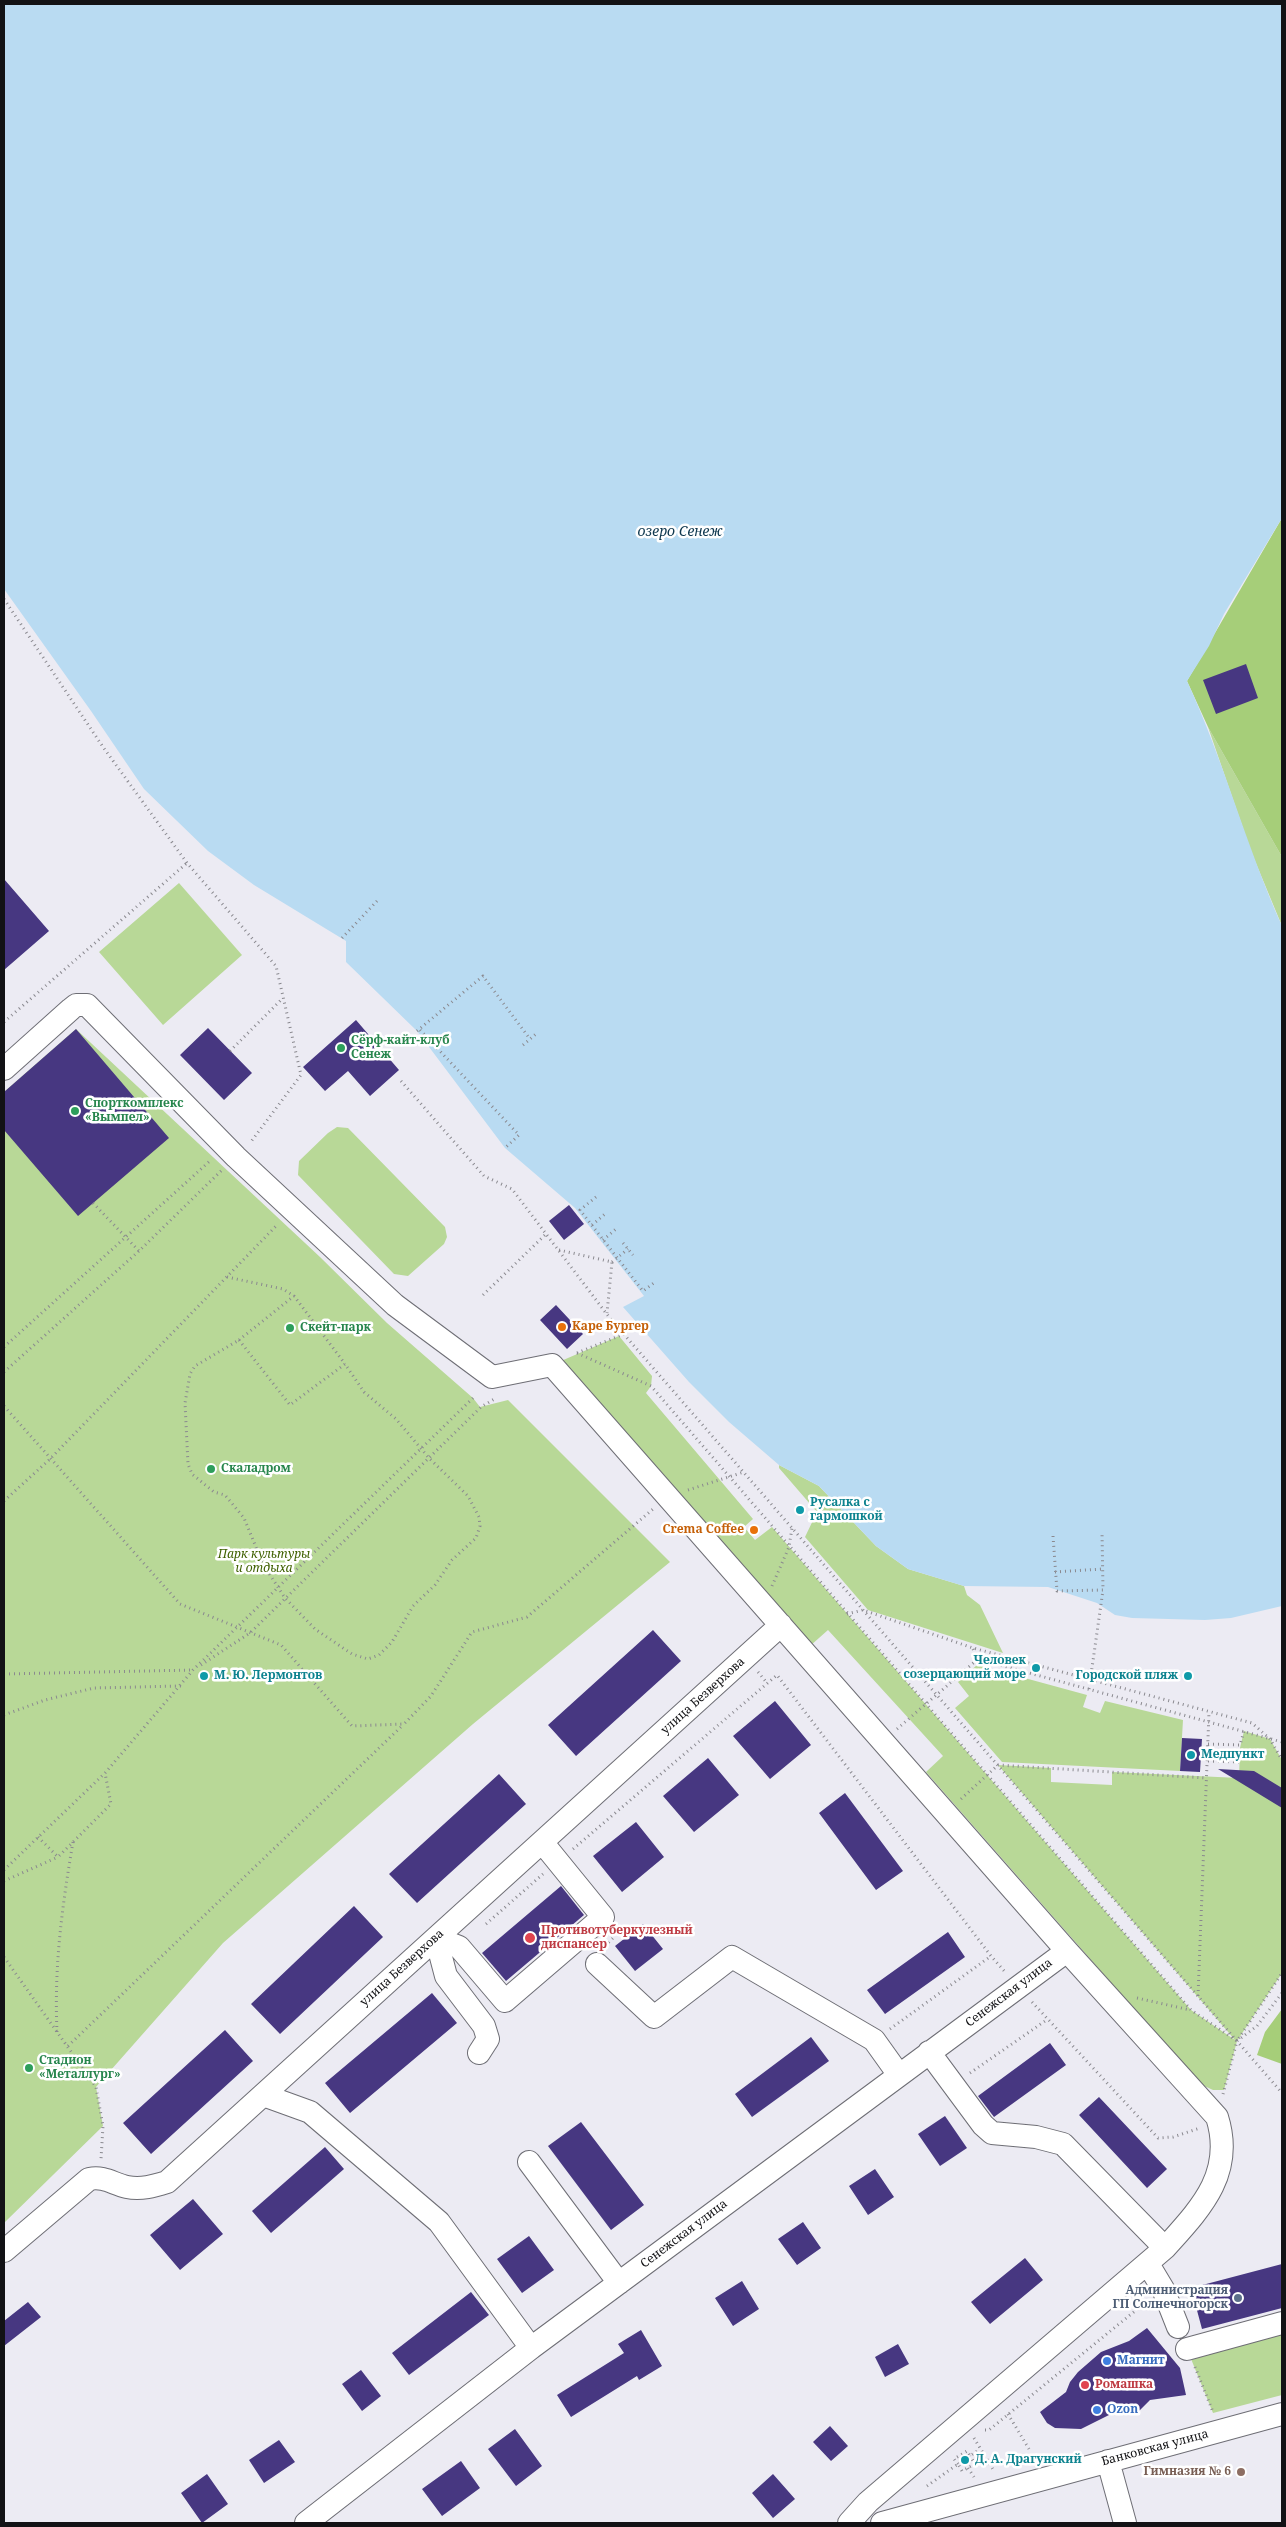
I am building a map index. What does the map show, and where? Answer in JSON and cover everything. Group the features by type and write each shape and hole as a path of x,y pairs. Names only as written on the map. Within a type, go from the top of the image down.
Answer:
{"street":[{"path":"4,1069 76,1005 87,1005 231,1151 395,1305 492,1377 552,1365 946,1814 1218,2120 1222,2147 1221,2162 1212,2190 1203,2205 1165,2248 868,2502 848,2523"},
{"name":"улица Безверхова","path":"100,2177 128,2187 154,2186 167,2182 781,1626"},
{"path":"436,1938 459,1947 505,2001 603,1917 542,1842"},
{"path":"436,1938 446,1976 484,2026 488,2039 479,2053"},
{"name":"Сенежская улица","path":"306,2523 531,2348 1067,1950"},
{"path":"597,1964 654,2017 732,1957 874,2040 899,2075"},
{"path":"929,2052 983,2125 992,2132 1036,2137 1063,2144 1165,2248"},
{"path":"263,2095 310,2112 439,2222 531,2348"},
{"path":"529,2162 619,2283"},
{"path":"4,2252 90,2179 100,2177"},
{"path":"1148,2264 1163,2289 1178,2327"},
{"path":"1187,2349 1282,2323"},
{"name":"Банковская улица","path":"882,2523 1282,2414"},
{"path":"1108,2461 1125,2523"}],"path":[{"path":"4,599 103,747 187,863 276,966 302,1075 259,1132 231,1151 125,1238 4,1348"},
{"path":"4,1022 187,863"},
{"path":"342,938 377,901"},
{"path":"505,1148 519,1135 418,1030 483,976 530,1039"},
{"path":"230,1051 284,998"},
{"path":"524,1045 538,1033"},
{"path":"401,1081 484,1176 512,1189 624,1334 1282,2094"},
{"path":"4,1372 139,1251 231,1151"},
{"path":"596,1197 580,1210 643,1291 655,1282"},
{"path":"93,1203 139,1251"},
{"path":"4,1501 50,1459 293,1209"},
{"path":"592,1225 606,1213"},
{"path":"603,1240 617,1228"},
{"path":"483,1295 546,1234"},
{"path":"623,1243 633,1255"},
{"path":"607,1314 612,1262 628,1249"},
{"path":"558,1250 612,1262"},
{"path":"227,1277 283,1289 294,1296 364,1392 381,1404 429,1458 468,1496 479,1517 480,1526 476,1538 452,1560 434,1585 413,1606 392,1642 379,1655 368,1659 352,1654 315,1629 286,1598 277,1588 263,1564 244,1518 225,1495 214,1492 192,1474 188,1464 185,1404 190,1374 195,1366 239,1340 294,1296"},
{"path":"624,1334 577,1353 651,1386 1190,2010 1237,2041"},
{"path":"239,1340 290,1405 345,1364"},
{"path":"4,1674 193,1670 250,1632 480,1407 504,1393"},
{"path":"4,1870 105,1773 182,1686 193,1670 473,1398"},
{"path":"4,1406 180,1604 281,1645 352,1726 404,1724"},
{"path":"68,2046 404,1724 431,1696 472,1632 527,1617 668,1496 744,1472"},
{"path":"764,1606 789,1547 792,1528"},
{"path":"1089,1689 1103,1590 1102,1532"},
{"path":"1053,1536 1057,1591 1103,1590"},
{"path":"1056,1572 1102,1569"},
{"path":"847,1614 864,1610 973,1648 1252,1723 1270,1738 1282,1760"},
{"path":"973,1648 978,1659"},
{"path":"883,1741 978,1659"},
{"path":"978,1659 1282,1742"},
{"path":"459,1947 777,1675 991,1956 1158,2138 1173,2137 1218,2120 1237,2041 1282,1973"},
{"path":"4,1715 45,1700 94,1688 182,1686"},
{"path":"1198,1996 1209,1712"},
{"path":"1208,1744 1240,1745 1244,1731"},
{"path":"1208,1761 1240,1762"},
{"path":"946,1814 998,1765 1207,1778"},
{"path":"4,1882 58,1857 111,1804 105,1773"},
{"path":"38,1837 58,1857"},
{"path":"58,2032 55,1986 58,1935 73,1842"},
{"path":"874,2040 991,1956"},
{"path":"4,1957 96,2087 103,2126 100,2177"},
{"path":"1103,1990 1190,2010"},
{"path":"1237,2041 1257,2026 1282,1993"},
{"path":"954,2085 1048,2019"},
{"path":"979,2431 989,2430 1163,2289"},
{"path":"1008,2414 1029,2448"},
{"path":"969,2432 994,2471"},
{"path":"970,2456 980,2449"},
{"path":"968,2451 975,2464 962,2471 958,2464 954,2459 968,2451"},
{"path":"928,2479 926,2488 958,2464"},
{"path":"968,2468 974,2477"}],"green space":[{"path":"1282,518 1282,857 1208,727 1187,681"},
{"path":"1208,727 1282,857 1282,926 1250,849"},
{"path":"179,883 242,955 163,1025 99,952"},
{"name":"Парк культуры и отдыха","path":"76,1029 320,1257 387,1323 473,1398 480,1407 508,1400 670,1562 473,1724 223,1943 96,2087 103,2126 4,2223 4,1092"},
{"path":"337,1127 348,1128 445,1227 447,1237 444,1244 408,1276 394,1274 298,1175 299,1161 328,1133"},
{"path":"619,1336 652,1376 651,1386 646,1393 753,1519 744,1527 755,1540 772,1527 1191,2010 1235,2040 998,1765 1051,1768 1051,1782 1112,1785 1112,1772 1239,1778 1240,1748 1244,1731 1270,1739 1282,1760 1282,1973 1237,2041 1224,2090 1213,2090 1200,2084 926,1772 943,1756 828,1630 810,1646 561,1361"},
{"path":"779,1465 819,1486 876,1546 908,1569 964,1586 967,1595 980,1605 1003,1653 868,1610 805,1537 817,1512 779,1468"},
{"path":"977,1665 1087,1695 1083,1707 1100,1713 1105,1701 1183,1720 1180,1771 1002,1762 955,1708 969,1696 958,1682"},
{"path":"1282,2009 1282,2064 1257,2055 1265,2032"},
{"path":"1282,2323 1282,2395 1213,2413 1187,2349"}],"water":[{"name":"озеро Сенеж","path":"4,4 1282,4 1282,518 1224,614 1209,646 1187,681 1282,926 1282,1606 1231,1618 1205,1620 1132,1618 1115,1615 1097,1603 1048,1587 964,1586 908,1569 876,1546 819,1486 779,1465 729,1422 689,1382 623,1307 644,1296 575,1208 505,1148 417,1031 346,962 346,941 254,885 208,851 144,789 4,589"}],"building":[{"path":"1246,664 1258,698 1216,714 1203,680"},
{"path":"4,879 49,931 4,970"},
{"path":"356,1020 399,1070 370,1096 348,1071 325,1091 303,1067"},
{"path":"208,1028 252,1073 224,1100 180,1055"},
{"name":"Спорткомплекс «Вымпел»","path":"76,1029 169,1138 78,1216 4,1130 4,1092"},
{"path":"569,1205 584,1224 564,1240 549,1221"},
{"name":"Каре Бургер","path":"556,1305 583,1334 567,1349 540,1320"},
{"path":"653,1630 681,1661 576,1756 548,1725"},
{"path":"775,1701 811,1745 770,1779 733,1736"},
{"name":"Медпункт","path":"1182,1738 1202,1739 1200,1772 1180,1771"},
{"path":"708,1758 739,1795 694,1832 663,1796"},
{"path":"1218,1769 1254,1771 1282,1788 1282,1808"},
{"path":"499,1774 526,1804 417,1903 389,1874"},
{"path":"845,1793 903,1871 876,1890 819,1813"},
{"path":"636,1822 664,1857 622,1892 593,1856"},
{"path":"561,1886 584,1915 506,1981 482,1953"},
{"path":"354,1906 383,1937 280,2034 251,2004"},
{"path":"643,1924 663,1949 635,1971 615,1946"},
{"path":"948,1932 965,1957 885,2014 867,1990"},
{"path":"432,1993 457,2023 350,2113 325,2083"},
{"path":"225,2030 253,2061 151,2154 123,2123"},
{"path":"811,2037 829,2061 752,2117 735,2094"},
{"path":"1050,2043 1066,2065 994,2117 978,2096"},
{"path":"1099,2097 1167,2169 1147,2188 1079,2115"},
{"path":"945,2116 967,2148 940,2166 918,2134"},
{"path":"581,2122 644,2205 611,2230 548,2146"},
{"path":"325,2147 344,2169 271,2233 252,2211"},
{"path":"875,2169 894,2197 868,2215 849,2186"},
{"path":"193,2199 223,2234 180,2270 150,2235"},
{"path":"803,2222 821,2248 797,2265 778,2239"},
{"path":"529,2236 554,2270 522,2293 497,2259"},
{"path":"1025,2258 1043,2280 990,2324 971,2302"},
{"name":"Администрация ГП Солнечногорск","path":"1282,2264 1282,2308 1202,2329 1191,2288"},
{"path":"742,2281 759,2309 733,2326 715,2298"},
{"path":"471,2292 489,2315 409,2375 392,2353"},
{"path":"28,2302 41,2317 4,2346 4,2321"},
{"path":"1147,2328 1180,2368 1186,2395 1150,2400 1138,2412 1111,2414 1081,2429 1055,2428 1047,2423 1040,2412 1066,2392 1070,2382 1078,2372 1101,2352 1129,2341"},
{"path":"641,2330 662,2366 639,2380 637,2376 571,2417 557,2395 624,2353 618,2344"},
{"path":"898,2344 909,2364 885,2377 875,2357"},
{"path":"361,2370 381,2396 362,2411 342,2384"},
{"path":"830,2426 848,2446 831,2461 813,2442"},
{"path":"515,2429 542,2466 516,2486 488,2449"},
{"path":"279,2440 295,2462 264,2483 249,2460"},
{"path":"461,2461 480,2488 442,2516 422,2489"},
{"path":"207,2474 228,2504 202,2523 181,2493"},
{"path":"773,2474 795,2499 773,2518 752,2493"}],"place":[{"name":"Сёрф-кайт-клуб Сенеж","path":"341,1048"},
{"name":"Спорткомплекс «Вымпел»","path":"75,1111"},
{"name":"Каре Бургер","path":"562,1327"},
{"name":"Скейт-парк","path":"290,1328"},
{"name":"Скаладром","path":"211,1469"},
{"name":"Русалка с гармошкой","path":"800,1510"},
{"name":"Crema Coffee","path":"754,1530"},
{"name":"Человек созерцающий море","path":"1036,1668"},
{"name":"М. Ю. Лермонтов","path":"204,1676"},
{"name":"Городской пляж","path":"1188,1676"},
{"name":"Медпункт","path":"1191,1755"},
{"name":"Противотуберкулезный диспансер","path":"530,1938"},
{"name":"Стадион «Металлург»","path":"29,2068"},
{"name":"Администрация ГП Солнечногорск","path":"1238,2298"},
{"name":"Магнит","path":"1107,2361"},
{"name":"Ромашка","path":"1085,2385"},
{"name":"Ozon","path":"1097,2410"},
{"name":"Д. А. Драгунский","path":"965,2460"},
{"name":"Гимназия № 6","path":"1241,2472"}]}
